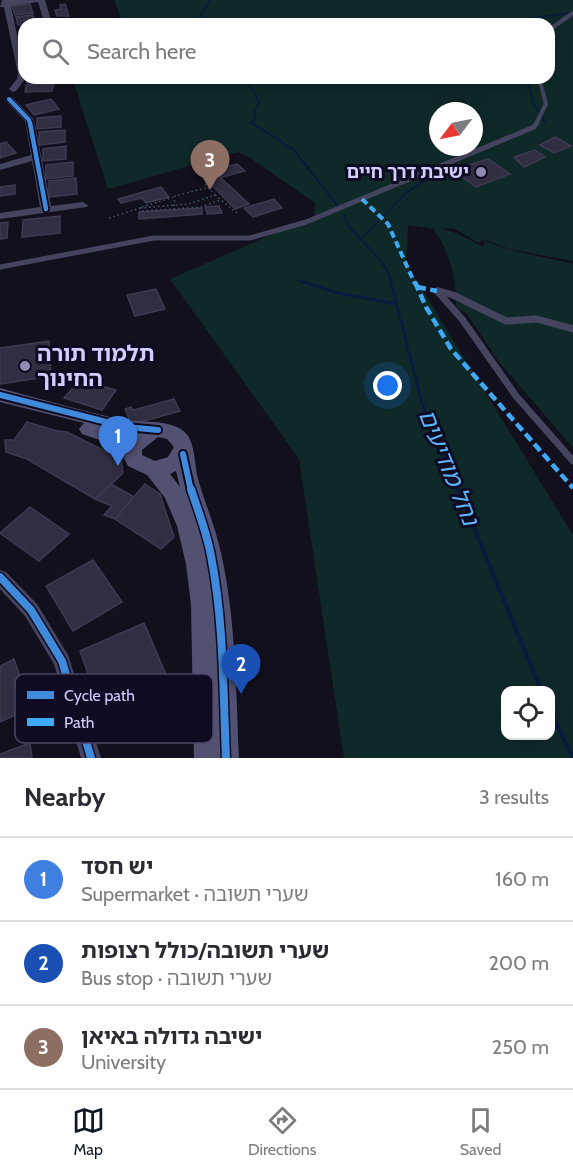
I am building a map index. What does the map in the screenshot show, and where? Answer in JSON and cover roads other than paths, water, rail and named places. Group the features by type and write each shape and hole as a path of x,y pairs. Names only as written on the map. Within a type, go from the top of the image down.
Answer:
{"street":[{"path":"18,56 4,3 41,0 46,18"},
{"path":"0,22 10,21"},
{"path":"7,96 18,83"},
{"path":"2,89 29,120 46,209"},
{"path":"0,167 36,157"},
{"path":"0,216 83,205"},
{"path":"0,395 126,427 177,434 182,440 186,476 211,552 218,593 226,758"},
{"path":"0,407 104,433 118,439 132,451"},
{"path":"158,430 140,437 132,451 134,459 140,465 154,469 164,477 178,498 195,556 204,635 205,674"},
{"path":"154,469 169,466 183,454"},
{"path":"0,577 31,610 62,661 66,674"},
{"path":"87,743 91,758"},
{"path":"207,743 207,758"}],"lane":[{"path":"555,26 573,13"},
{"path":"0,267 154,238 250,238 306,222 534,127 544,114 548,101 541,84"},
{"path":"573,329 537,319 506,321 453,296 436,291 462,319 516,396 573,461"}],"waterway":[{"name":"נחל מודיעים","path":"200,18 210,0"},
{"path":"533,18 571,13"},
{"name":"נחל מודיעים","path":"246,84 254,91 259,103 255,110 255,120 252,123"},
{"path":"528,84 533,102 546,124"},
{"name":"נחל מודיעים","path":"252,123 294,150 337,205"},
{"path":"362,238 406,193 444,167"},
{"name":"נחל מודיעים","path":"344,215 352,231 382,263 392,284"},
{"path":"297,280 309,284"},
{"path":"304,282 334,292 396,304"},
{"name":"נחל מודיעים","path":"391,282 422,403 458,491"},
{"name":"נחל מודיעים","path":"458,489 539,686"},
{"name":"נחל מודיעים","path":"555,721 573,758"}],"place":[{"name":"ישיבת דרך חיים","path":"481,172"},
{"name":"ישיבה גדולה באיאן","path":"210,190"},
{"name":"תלמוד תורה החינוך","path":"25,366"},
{"name":"יש חסד","path":"118,466"},
{"name":"שערי תשובה/כולל רצופות","path":"241,694"}]}
